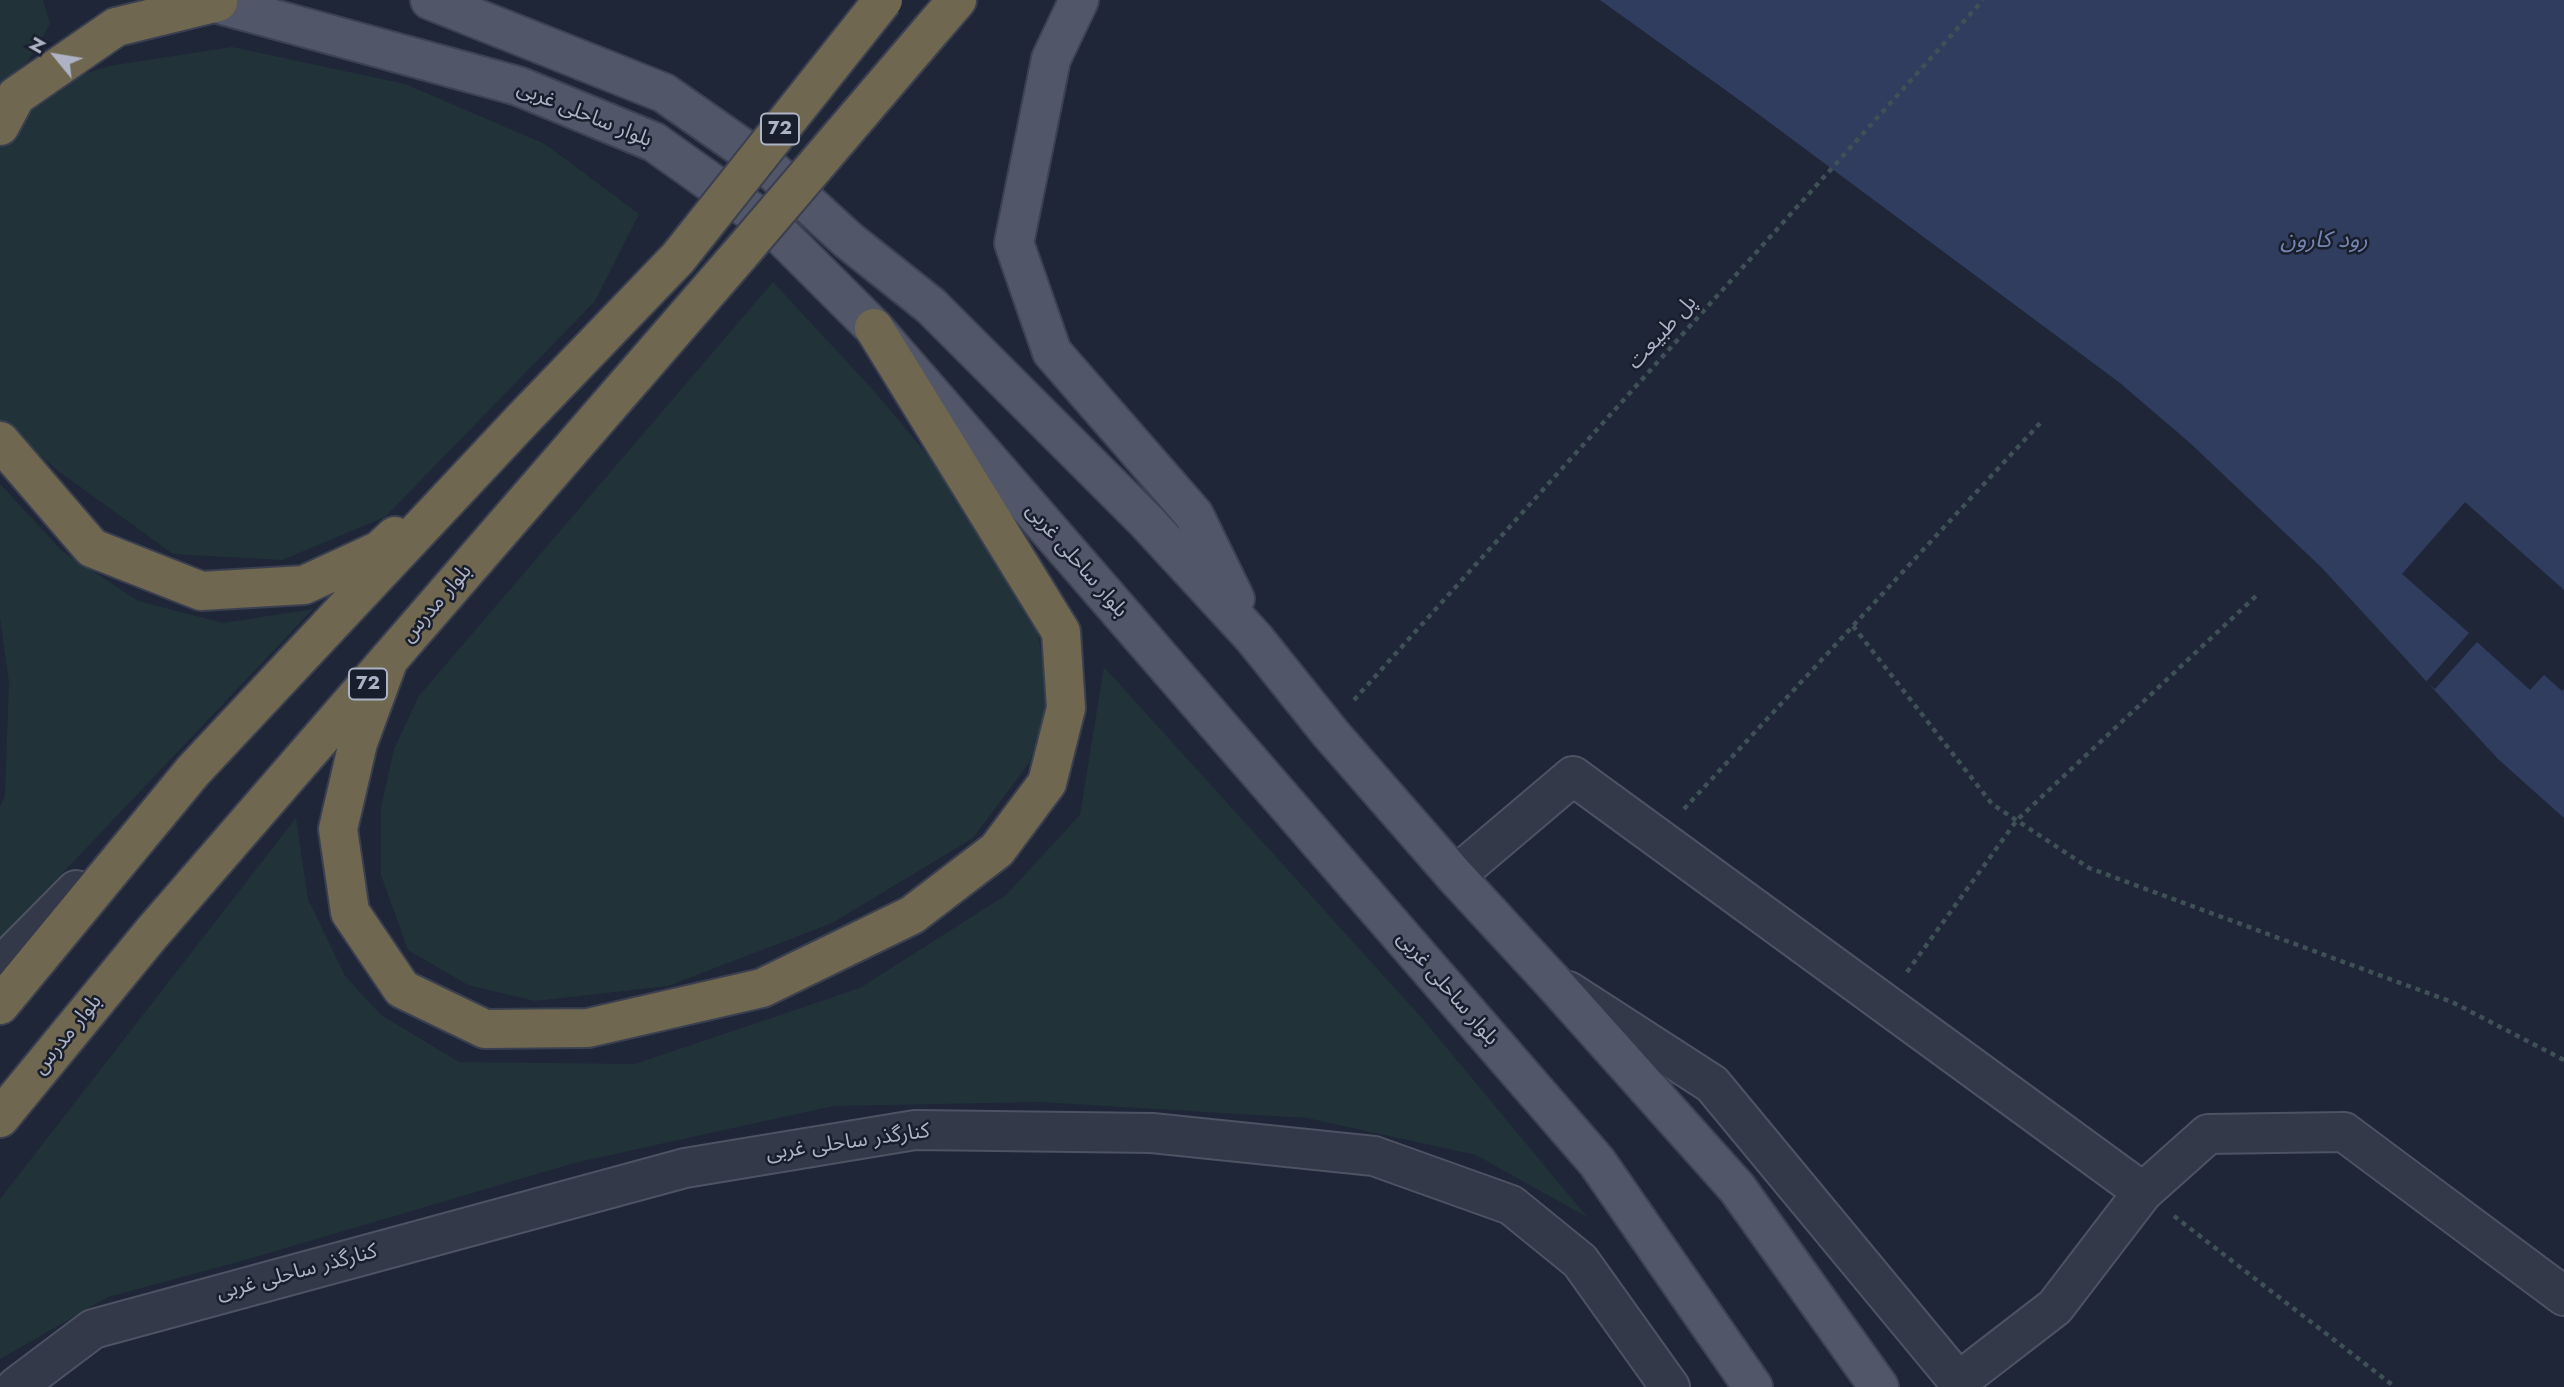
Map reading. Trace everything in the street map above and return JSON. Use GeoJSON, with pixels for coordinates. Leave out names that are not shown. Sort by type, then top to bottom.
{"type":"FeatureCollection","features":[{"type":"Feature","properties":{"kind":"highway","name":"72"},"geometry":{"type":"LineString","coordinates":[[0,1005],[193,771],[678,258],[883,0]]}},
{"type":"Feature","properties":{"kind":"highway","name":"بلوار مدرس"},"geometry":{"type":"LineString","coordinates":[[0,1118],[150,934],[957,0]]}},
{"type":"Feature","properties":{"kind":"highway"},"geometry":{"type":"LineString","coordinates":[[0,126],[16,96],[116,27],[211,1]]}},
{"type":"Feature","properties":{"kind":"highway"},"geometry":{"type":"LineString","coordinates":[[389,659],[358,743],[338,829],[350,912],[402,989],[485,1028],[588,1028],[762,988],[912,915],[997,850],[1047,783],[1066,708],[1062,645],[1061,632],[874,328]]}},
{"type":"Feature","properties":{"kind":"highway"},"geometry":{"type":"LineString","coordinates":[[0,441],[92,548],[201,591],[304,585],[380,550],[523,419]]}},
{"type":"Feature","properties":{"kind":"main road"},"geometry":{"type":"LineString","coordinates":[[430,0],[664,93],[764,163],[848,240],[931,306],[1147,522],[1254,639],[1331,734],[1455,876],[1737,1188],[1879,1387]]}},
{"type":"Feature","properties":{"kind":"main road"},"geometry":{"type":"LineString","coordinates":[[1079,0],[1051,59],[1014,243],[1052,352],[1194,515],[1254,639]]}},
{"type":"Feature","properties":{"kind":"main road","name":"بلوار ساحلی غربی"},"geometry":{"type":"LineString","coordinates":[[211,1],[518,86],[654,142],[772,226],[874,328],[1597,1163],[1753,1387]]}},
{"type":"Feature","properties":{"kind":"street"},"geometry":{"type":"LineString","coordinates":[[0,967],[193,771]]}},
{"type":"Feature","properties":{"kind":"street"},"geometry":{"type":"LineString","coordinates":[[1455,876],[1573,776],[2143,1192]]}},
{"type":"Feature","properties":{"kind":"street"},"geometry":{"type":"LineString","coordinates":[[1552,981],[1712,1084],[1961,1384],[2055,1307],[2143,1192],[2208,1134],[2344,1132],[2564,1296]]}},
{"type":"Feature","properties":{"kind":"street","name":"کنارگذر ساحلی غربی"},"geometry":{"type":"LineString","coordinates":[[16,1387],[93,1329],[685,1168],[915,1130],[1152,1133],[1374,1156],[1511,1205],[1580,1261],[1670,1387]]}},
{"type":"Feature","properties":{"kind":"path","name":"پل طبیعت"},"geometry":{"type":"LineString","coordinates":[[1351,703],[1983,0]]}},
{"type":"Feature","properties":{"kind":"path"},"geometry":{"type":"LineString","coordinates":[[1658,838],[2042,421]]}},
{"type":"Feature","properties":{"kind":"path"},"geometry":{"type":"LineString","coordinates":[[1884,1004],[2018,820],[2257,595]]}},
{"type":"Feature","properties":{"kind":"path"},"geometry":{"type":"LineString","coordinates":[[1853,626],[1992,804],[2089,868],[2452,1002],[2564,1059]]}},
{"type":"Feature","properties":{"kind":"path"},"geometry":{"type":"LineString","coordinates":[[2143,1192],[2395,1387]]}},
{"type":"Feature","properties":{"kind":"shaded area"},"geometry":{"type":"Polygon","coordinates":[[[0,0],[43,0],[50,24],[28,61],[0,85],[0,0]]]}},
{"type":"Feature","properties":{"kind":"shaded area"},"geometry":{"type":"Polygon","coordinates":[[[232,47],[405,84],[545,144],[639,214],[595,301],[385,517],[282,560],[173,554],[57,470],[0,420],[0,126],[16,96],[109,66],[232,47]]]}},
{"type":"Feature","properties":{"kind":"shaded area"},"geometry":{"type":"Polygon","coordinates":[[[773,282],[874,391],[935,464],[1038,631],[1048,708],[1029,763],[973,838],[832,923],[668,986],[535,1001],[468,985],[408,950],[381,875],[381,808],[394,749],[419,696],[773,282]]]}},
{"type":"Feature","properties":{"kind":"shaded area"},"geometry":{"type":"Polygon","coordinates":[[[0,484],[62,551],[138,601],[223,623],[313,609],[0,939],[0,807],[5,796],[9,683],[0,617],[0,484]]]}},
{"type":"Feature","properties":{"kind":"shaded area"},"geometry":{"type":"Polygon","coordinates":[[[1104,667],[1421,1017],[1587,1217],[1476,1155],[1307,1118],[1039,1102],[833,1106],[574,1163],[245,1260],[108,1297],[0,1359],[0,1199],[296,818],[308,899],[345,976],[381,1015],[459,1062],[635,1064],[860,988],[1006,895],[1080,815],[1104,667]]]}},
{"type":"Feature","properties":{"kind":"water","name":"رود کارون"},"geometry":{"type":"Polygon","coordinates":[[[1600,0],[2564,0],[2564,818],[2498,759],[2321,567],[2190,443],[2120,383],[1600,0]]]}},
{"type":"Feature","properties":{"kind":"pier"},"geometry":{"type":"Polygon","coordinates":[[[2465,502],[2564,590],[2562,691],[2544,675],[2530,690],[2477,642],[2435,689],[2426,682],[2469,633],[2402,574],[2465,502]]]}}]}
